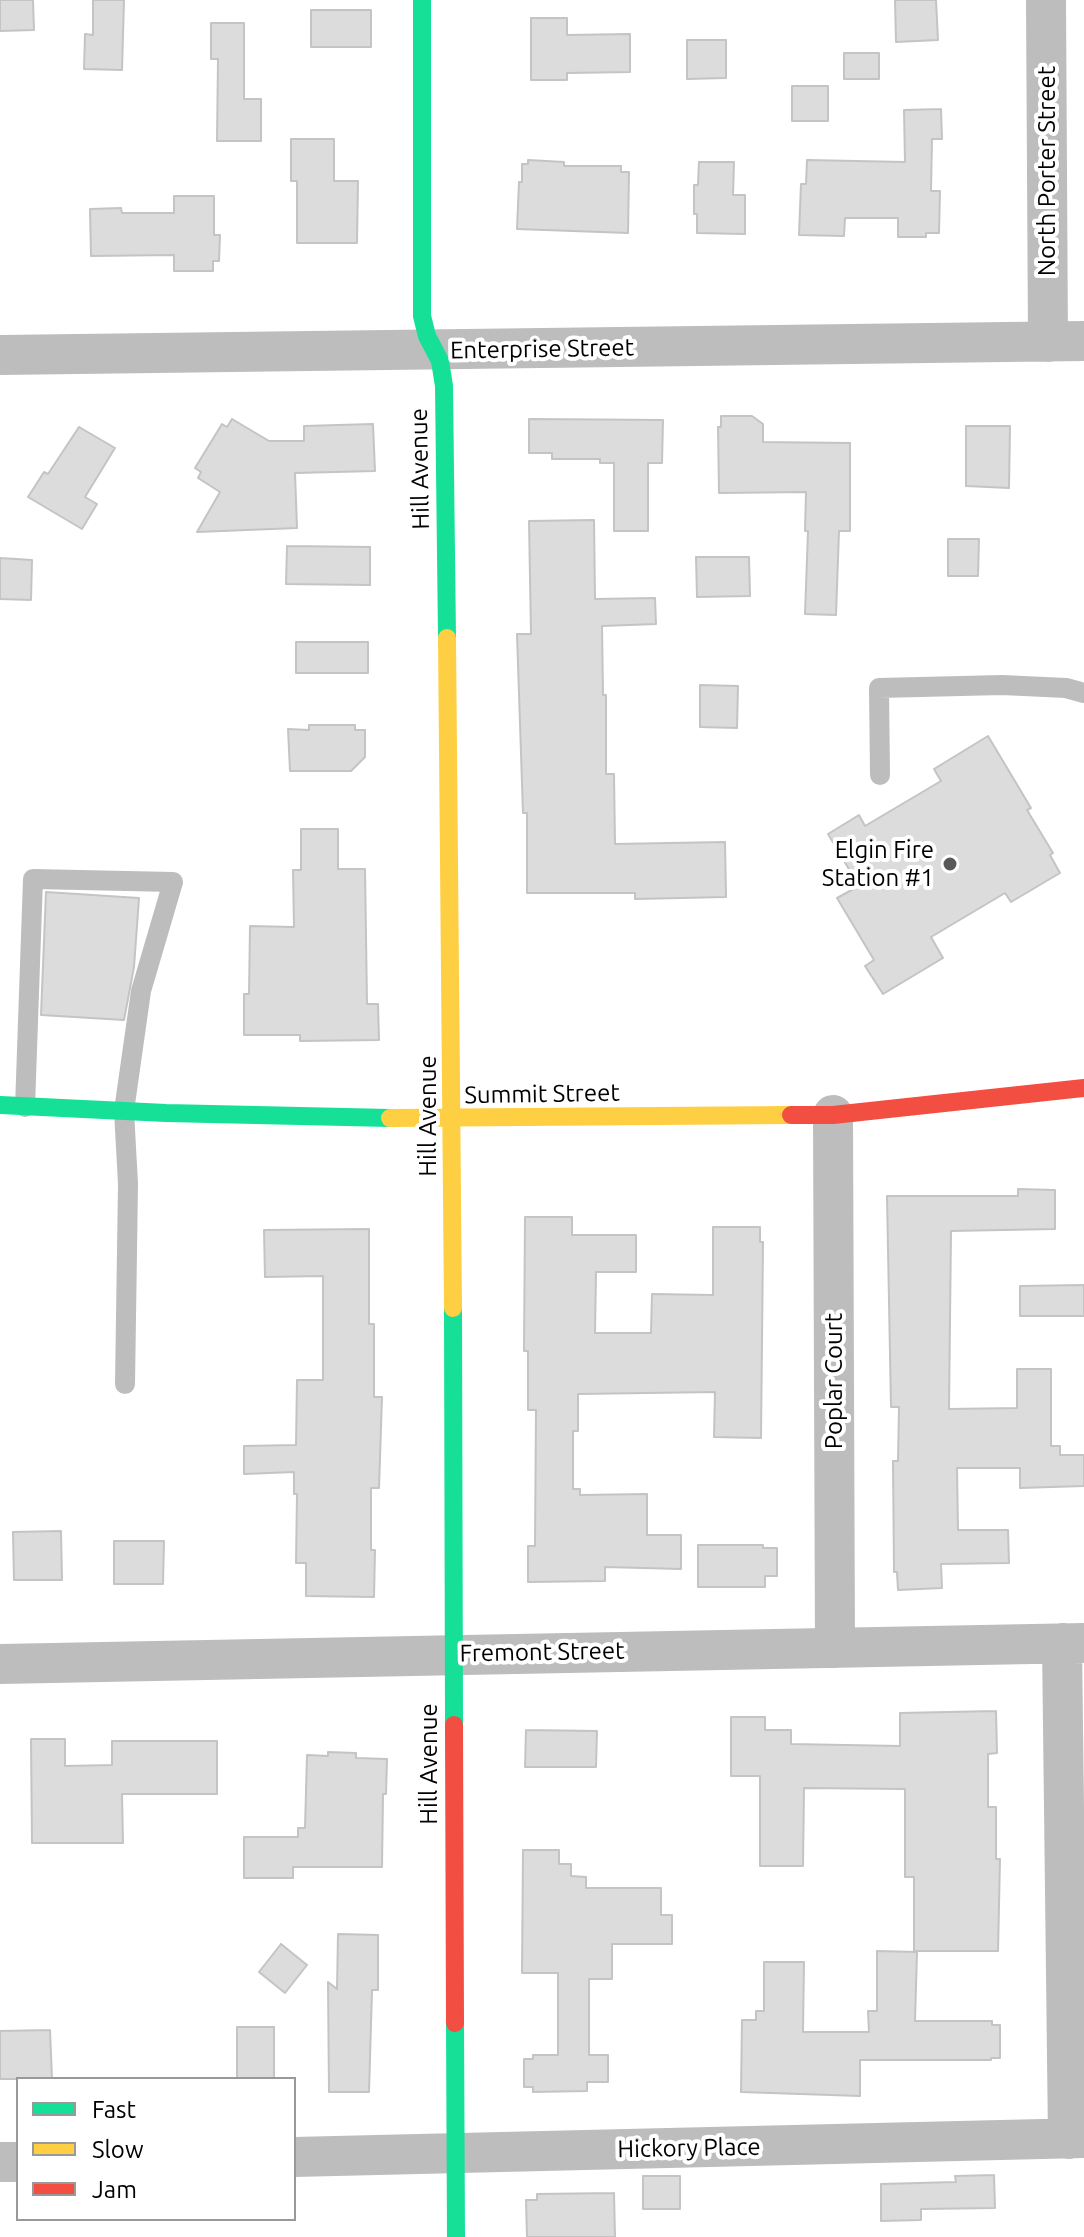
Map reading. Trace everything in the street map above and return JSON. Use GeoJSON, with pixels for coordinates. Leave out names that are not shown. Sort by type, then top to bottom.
{"type":"FeatureCollection","features":[{"type":"Feature","properties":{"kind":"street","name":"Hill Avenue"},"geometry":{"type":"LineString","coordinates":[[422,0],[422,316],[427,336],[442,367],[444,386],[452,1119],[456,2237]]}},
{"type":"Feature","properties":{"kind":"street","name":"North Porter Street"},"geometry":{"type":"LineString","coordinates":[[1046,0],[1066,342]]}},
{"type":"Feature","properties":{"kind":"street","name":"Enterprise Street"},"geometry":{"type":"LineString","coordinates":[[0,355],[1066,342]]}},
{"type":"Feature","properties":{"kind":"street","name":"Summit Street"},"geometry":{"type":"LineString","coordinates":[[0,1105],[452,1119],[833,1115],[1084,1088]]}},
{"type":"Feature","properties":{"kind":"street","name":"Poplar Court"},"geometry":{"type":"LineString","coordinates":[[833,1115],[835,1648]]}},
{"type":"Feature","properties":{"kind":"street","name":"Fremont Street"},"geometry":{"type":"LineString","coordinates":[[0,1664],[1073,1643]]}},
{"type":"Feature","properties":{"kind":"street"},"geometry":{"type":"LineString","coordinates":[[1073,1643],[1076,2139]]}},
{"type":"Feature","properties":{"kind":"street","name":"Hickory Place"},"geometry":{"type":"LineString","coordinates":[[296,2157],[1076,2139]]}},
{"type":"Feature","properties":{"kind":"lane"},"geometry":{"type":"LineString","coordinates":[[880,775],[879,688],[1002,685],[1066,688],[1084,693]]}},
{"type":"Feature","properties":{"kind":"lane"},"geometry":{"type":"LineString","coordinates":[[25,1107],[33,879],[173,882],[141,991],[124,1111],[128,1184],[125,1384]]}},
{"type":"Feature","properties":{"kind":"building"},"geometry":{"type":"Polygon","coordinates":[[[0,0],[33,0],[34,30],[0,31],[0,0]]]}},
{"type":"Feature","properties":{"kind":"building"},"geometry":{"type":"Polygon","coordinates":[[[93,0],[124,0],[122,70],[84,69],[85,34],[93,35],[93,0]]]}},
{"type":"Feature","properties":{"kind":"building"},"geometry":{"type":"Polygon","coordinates":[[[895,0],[936,0],[938,40],[896,42],[895,0]]]}},
{"type":"Feature","properties":{"kind":"building"},"geometry":{"type":"Polygon","coordinates":[[[311,10],[371,10],[371,47],[311,47],[311,10]]]}},
{"type":"Feature","properties":{"kind":"building"},"geometry":{"type":"Polygon","coordinates":[[[531,18],[567,18],[567,35],[630,34],[630,72],[567,73],[567,80],[531,80],[531,18]]]}},
{"type":"Feature","properties":{"kind":"building"},"geometry":{"type":"Polygon","coordinates":[[[211,23],[244,23],[244,99],[261,99],[261,141],[217,141],[218,59],[211,59],[211,23]]]}},
{"type":"Feature","properties":{"kind":"building"},"geometry":{"type":"Polygon","coordinates":[[[687,40],[726,40],[726,78],[687,79],[687,40]]]}},
{"type":"Feature","properties":{"kind":"building"},"geometry":{"type":"Polygon","coordinates":[[[844,53],[879,53],[879,79],[844,79],[844,53]]]}},
{"type":"Feature","properties":{"kind":"building"},"geometry":{"type":"Polygon","coordinates":[[[792,86],[828,86],[828,121],[792,121],[792,86]]]}},
{"type":"Feature","properties":{"kind":"building"},"geometry":{"type":"Polygon","coordinates":[[[941,109],[942,139],[932,139],[931,191],[940,191],[939,233],[926,233],[926,237],[898,237],[898,218],[845,218],[844,236],[799,235],[801,184],[806,184],[807,160],[905,162],[904,110],[941,109]]]}},
{"type":"Feature","properties":{"kind":"building"},"geometry":{"type":"Polygon","coordinates":[[[291,139],[334,139],[334,181],[358,181],[357,243],[297,243],[297,181],[291,181],[291,139]]]}},
{"type":"Feature","properties":{"kind":"building"},"geometry":{"type":"Polygon","coordinates":[[[528,160],[564,162],[564,166],[621,166],[621,172],[629,172],[628,233],[517,229],[519,182],[522,182],[522,164],[528,164],[528,160]]]}},
{"type":"Feature","properties":{"kind":"building"},"geometry":{"type":"Polygon","coordinates":[[[699,162],[734,162],[733,195],[745,195],[745,234],[697,233],[694,185],[698,185],[699,162]]]}},
{"type":"Feature","properties":{"kind":"building"},"geometry":{"type":"Polygon","coordinates":[[[174,196],[214,196],[214,235],[220,235],[219,261],[213,261],[213,271],[174,271],[174,255],[91,256],[90,209],[121,208],[122,213],[174,213],[174,196]]]}},
{"type":"Feature","properties":{"kind":"building"},"geometry":{"type":"Polygon","coordinates":[[[721,416],[752,416],[763,424],[763,442],[850,443],[850,531],[839,531],[836,615],[805,614],[806,492],[719,493],[718,427],[721,427],[721,416]]]}},
{"type":"Feature","properties":{"kind":"building"},"geometry":{"type":"Polygon","coordinates":[[[232,419],[269,441],[304,441],[304,426],[373,424],[375,471],[295,473],[297,528],[197,532],[220,492],[198,478],[201,472],[195,468],[222,424],[227,427],[232,419]]]}},
{"type":"Feature","properties":{"kind":"building"},"geometry":{"type":"Polygon","coordinates":[[[529,419],[663,420],[662,463],[648,463],[648,531],[614,531],[614,463],[600,463],[600,459],[552,459],[552,453],[529,453],[529,419]]]}},
{"type":"Feature","properties":{"kind":"building"},"geometry":{"type":"Polygon","coordinates":[[[966,426],[1010,426],[1009,488],[966,486],[966,426]]]}},
{"type":"Feature","properties":{"kind":"building"},"geometry":{"type":"Polygon","coordinates":[[[79,427],[115,448],[85,497],[97,504],[82,529],[28,497],[44,472],[48,474],[79,427]]]}},
{"type":"Feature","properties":{"kind":"building"},"geometry":{"type":"Polygon","coordinates":[[[594,520],[595,599],[655,598],[656,624],[602,626],[606,774],[614,774],[615,844],[725,842],[726,897],[635,899],[635,893],[527,893],[527,813],[523,813],[517,634],[531,634],[529,521],[594,520]]]}},
{"type":"Feature","properties":{"kind":"building"},"geometry":{"type":"Polygon","coordinates":[[[948,539],[979,539],[978,576],[948,576],[948,539]]]}},
{"type":"Feature","properties":{"kind":"building"},"geometry":{"type":"Polygon","coordinates":[[[287,546],[370,547],[370,585],[286,584],[287,546]]]}},
{"type":"Feature","properties":{"kind":"building"},"geometry":{"type":"Polygon","coordinates":[[[696,557],[749,557],[750,596],[697,597],[696,557]]]}},
{"type":"Feature","properties":{"kind":"building"},"geometry":{"type":"Polygon","coordinates":[[[0,558],[32,560],[31,600],[0,599],[0,558]]]}},
{"type":"Feature","properties":{"kind":"building"},"geometry":{"type":"Polygon","coordinates":[[[296,642],[368,642],[368,673],[296,673],[296,642]]]}},
{"type":"Feature","properties":{"kind":"building"},"geometry":{"type":"Polygon","coordinates":[[[700,685],[738,686],[737,728],[700,727],[700,685]]]}},
{"type":"Feature","properties":{"kind":"building"},"geometry":{"type":"Polygon","coordinates":[[[309,725],[355,725],[355,730],[365,730],[365,757],[351,771],[290,771],[288,729],[309,730],[309,725]]]}},
{"type":"Feature","properties":{"kind":"building","name":"Elgin Fire Station #1"},"geometry":{"type":"Polygon","coordinates":[[[988,736],[1031,808],[1027,810],[1053,853],[1050,855],[1060,873],[1011,902],[1005,893],[931,937],[943,958],[883,994],[865,966],[874,960],[837,898],[859,886],[828,834],[859,815],[865,826],[941,781],[934,769],[988,736]]]}},
{"type":"Feature","properties":{"kind":"building"},"geometry":{"type":"Polygon","coordinates":[[[301,829],[338,829],[338,869],[365,869],[367,1004],[378,1004],[379,1040],[300,1041],[300,1035],[244,1035],[244,994],[249,994],[250,926],[294,927],[293,870],[301,870],[301,829]]]}},
{"type":"Feature","properties":{"kind":"building"},"geometry":{"type":"Polygon","coordinates":[[[46,892],[139,898],[134,967],[124,1020],[41,1015],[46,892]]]}},
{"type":"Feature","properties":{"kind":"building"},"geometry":{"type":"Polygon","coordinates":[[[1018,1189],[1055,1190],[1055,1229],[951,1231],[949,1409],[1017,1408],[1017,1369],[1051,1369],[1051,1446],[1060,1446],[1060,1455],[1084,1455],[1084,1486],[1020,1488],[1020,1468],[957,1468],[958,1530],[1008,1530],[1009,1563],[941,1564],[942,1588],[898,1590],[897,1572],[894,1572],[893,1461],[898,1461],[899,1407],[891,1407],[887,1196],[1018,1196],[1018,1189]]]}},
{"type":"Feature","properties":{"kind":"building"},"geometry":{"type":"Polygon","coordinates":[[[525,1217],[572,1217],[572,1235],[636,1235],[636,1272],[596,1272],[595,1333],[651,1333],[652,1294],[713,1295],[713,1227],[760,1227],[760,1242],[763,1242],[761,1438],[714,1437],[715,1392],[578,1394],[578,1431],[573,1431],[573,1489],[580,1489],[580,1495],[647,1494],[647,1535],[681,1535],[681,1569],[605,1567],[605,1581],[528,1582],[528,1546],[535,1546],[536,1410],[528,1410],[528,1351],[524,1351],[525,1217]]]}},
{"type":"Feature","properties":{"kind":"building"},"geometry":{"type":"Polygon","coordinates":[[[369,1229],[369,1324],[374,1324],[374,1397],[382,1397],[379,1488],[371,1488],[374,1597],[306,1596],[306,1563],[296,1563],[297,1494],[294,1494],[294,1472],[244,1474],[244,1446],[296,1445],[297,1380],[323,1380],[323,1276],[265,1277],[264,1230],[369,1229]]]}},
{"type":"Feature","properties":{"kind":"building"},"geometry":{"type":"Polygon","coordinates":[[[1084,1285],[1084,1316],[1020,1316],[1020,1286],[1084,1285]]]}},
{"type":"Feature","properties":{"kind":"building"},"geometry":{"type":"Polygon","coordinates":[[[61,1531],[62,1580],[14,1580],[13,1532],[61,1531]]]}},
{"type":"Feature","properties":{"kind":"building"},"geometry":{"type":"Polygon","coordinates":[[[114,1541],[164,1541],[163,1584],[114,1584],[114,1541]]]}},
{"type":"Feature","properties":{"kind":"building"},"geometry":{"type":"Polygon","coordinates":[[[698,1545],[763,1545],[763,1548],[777,1548],[777,1576],[765,1576],[765,1587],[698,1587],[698,1545]]]}},
{"type":"Feature","properties":{"kind":"building"},"geometry":{"type":"Polygon","coordinates":[[[996,1711],[997,1753],[988,1754],[988,1807],[996,1807],[996,1859],[1000,1859],[998,1951],[914,1951],[914,1877],[905,1877],[905,1789],[804,1788],[803,1866],[760,1866],[760,1776],[731,1776],[731,1717],[765,1717],[765,1730],[791,1730],[791,1744],[900,1746],[900,1713],[996,1711]]]}},
{"type":"Feature","properties":{"kind":"building"},"geometry":{"type":"Polygon","coordinates":[[[526,1730],[597,1731],[596,1767],[525,1767],[526,1730]]]}},
{"type":"Feature","properties":{"kind":"building"},"geometry":{"type":"Polygon","coordinates":[[[31,1739],[65,1739],[65,1766],[112,1765],[112,1741],[217,1741],[217,1794],[122,1794],[123,1843],[32,1843],[31,1739]]]}},
{"type":"Feature","properties":{"kind":"building"},"geometry":{"type":"Polygon","coordinates":[[[328,1752],[356,1753],[356,1758],[387,1759],[382,1867],[293,1867],[293,1878],[244,1878],[244,1837],[298,1837],[298,1828],[305,1828],[307,1755],[328,1756],[328,1752]]]}},
{"type":"Feature","properties":{"kind":"building"},"geometry":{"type":"Polygon","coordinates":[[[523,1850],[559,1850],[559,1864],[571,1864],[571,1876],[586,1877],[586,1888],[661,1888],[661,1915],[672,1915],[672,1944],[612,1944],[612,1979],[589,1979],[589,2055],[608,2055],[608,2082],[587,2082],[587,2091],[533,2092],[533,2087],[524,2087],[524,2059],[533,2059],[533,2055],[558,2055],[558,1973],[522,1973],[523,1850]]]}},
{"type":"Feature","properties":{"kind":"building"},"geometry":{"type":"Polygon","coordinates":[[[338,1934],[378,1935],[378,1990],[372,1990],[369,2092],[329,2092],[328,1982],[337,1989],[338,1934]]]}},
{"type":"Feature","properties":{"kind":"building"},"geometry":{"type":"Polygon","coordinates":[[[281,1944],[307,1965],[285,1993],[259,1972],[281,1944]]]}},
{"type":"Feature","properties":{"kind":"building"},"geometry":{"type":"Polygon","coordinates":[[[877,1951],[917,1952],[915,2021],[992,2021],[992,2025],[1000,2025],[1000,2058],[860,2060],[860,2096],[741,2092],[742,2020],[756,2020],[756,2011],[764,2011],[764,1962],[804,1962],[803,2032],[869,2032],[868,2011],[877,2011],[877,1951]]]}},
{"type":"Feature","properties":{"kind":"building"},"geometry":{"type":"Polygon","coordinates":[[[237,2027],[274,2027],[274,2077],[237,2077],[237,2027]]]}},
{"type":"Feature","properties":{"kind":"building"},"geometry":{"type":"Polygon","coordinates":[[[50,2030],[52,2077],[0,2079],[0,2031],[50,2030]]]}},
{"type":"Feature","properties":{"kind":"building"},"geometry":{"type":"Polygon","coordinates":[[[994,2175],[995,2208],[921,2209],[921,2220],[881,2221],[881,2184],[956,2182],[955,2176],[994,2175]]]}},
{"type":"Feature","properties":{"kind":"building"},"geometry":{"type":"Polygon","coordinates":[[[643,2176],[680,2176],[680,2209],[643,2209],[643,2176]]]}},
{"type":"Feature","properties":{"kind":"building"},"geometry":{"type":"Polygon","coordinates":[[[614,2193],[615,2237],[527,2237],[526,2200],[537,2200],[537,2194],[614,2193]]]}},
{"type":"Feature","properties":{"kind":"traffic: fast"},"geometry":{"type":"LineString","coordinates":[[422,0],[422,316],[427,336],[440,361],[444,386],[447,638]]}},
{"type":"Feature","properties":{"kind":"traffic: fast"},"geometry":{"type":"LineString","coordinates":[[0,1105],[166,1113],[390,1118]]}},
{"type":"Feature","properties":{"kind":"traffic: fast"},"geometry":{"type":"LineString","coordinates":[[453,1308],[454,1725]]}},
{"type":"Feature","properties":{"kind":"traffic: fast"},"geometry":{"type":"LineString","coordinates":[[455,2023],[456,2237]]}},
{"type":"Feature","properties":{"kind":"traffic: slow"},"geometry":{"type":"LineString","coordinates":[[447,638],[453,1308]]}},
{"type":"Feature","properties":{"kind":"traffic: slow"},"geometry":{"type":"LineString","coordinates":[[390,1118],[791,1115]]}},
{"type":"Feature","properties":{"kind":"traffic: jam"},"geometry":{"type":"LineString","coordinates":[[791,1115],[833,1115],[1084,1088]]}},
{"type":"Feature","properties":{"kind":"traffic: jam"},"geometry":{"type":"LineString","coordinates":[[454,1725],[455,2023]]}},
{"type":"Feature","properties":{"kind":"place","name":"Elgin Fire Station #1"},"geometry":{"type":"Point","coordinates":[950,864]}}]}
